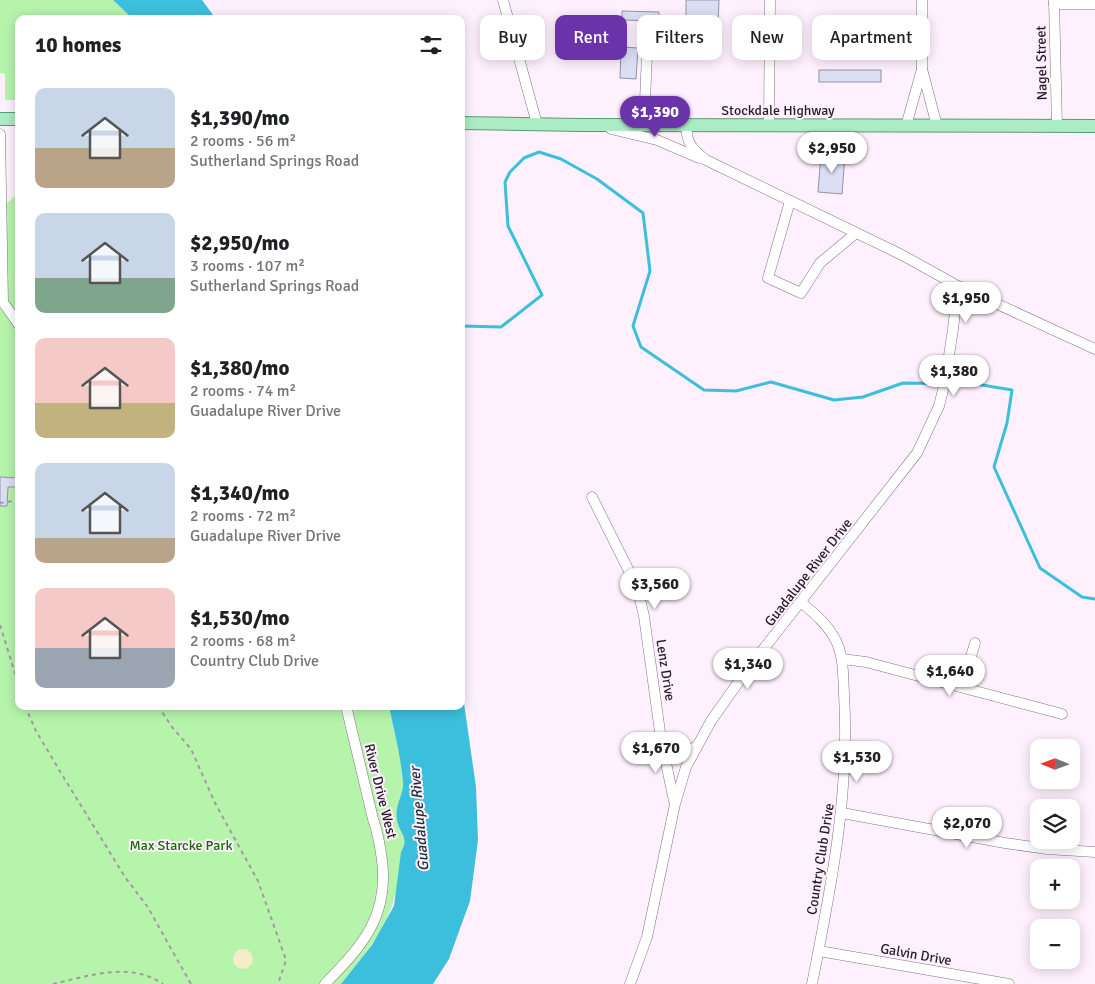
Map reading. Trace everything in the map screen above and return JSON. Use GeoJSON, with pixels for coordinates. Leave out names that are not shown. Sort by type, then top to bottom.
{"type":"FeatureCollection","features":[{"type":"Feature","properties":{"kind":"main road"},"geometry":{"type":"LineString","coordinates":[[0,119],[15,119]]}},
{"type":"Feature","properties":{"kind":"main road","name":"Stockdale Highway"},"geometry":{"type":"LineString","coordinates":[[465,123],[1095,126]]}},
{"type":"Feature","properties":{"kind":"street"},"geometry":{"type":"LineString","coordinates":[[504,0],[537,124]]}},
{"type":"Feature","properties":{"kind":"street"},"geometry":{"type":"LineString","coordinates":[[770,0],[770,125]]}},
{"type":"Feature","properties":{"kind":"street"},"geometry":{"type":"LineString","coordinates":[[922,0],[922,68],[936,126]]}},
{"type":"Feature","properties":{"kind":"street"},"geometry":{"type":"LineString","coordinates":[[1054,2],[1095,4]]}},
{"type":"Feature","properties":{"kind":"street","name":"Nagel Street"},"geometry":{"type":"LineString","coordinates":[[1054,2],[1057,126]]}},
{"type":"Feature","properties":{"kind":"street"},"geometry":{"type":"LineString","coordinates":[[644,125],[647,60]]}},
{"type":"Feature","properties":{"kind":"street"},"geometry":{"type":"LineString","coordinates":[[906,126],[922,68]]}},
{"type":"Feature","properties":{"kind":"street"},"geometry":{"type":"LineString","coordinates":[[580,125],[644,136],[706,160],[902,255],[958,286],[1095,349]]}},
{"type":"Feature","properties":{"kind":"street"},"geometry":{"type":"LineString","coordinates":[[687,125],[686,132],[689,144],[706,160]]}},
{"type":"Feature","properties":{"kind":"street"},"geometry":{"type":"LineString","coordinates":[[0,134],[3,302],[15,319]]}},
{"type":"Feature","properties":{"kind":"street"},"geometry":{"type":"LineString","coordinates":[[790,201],[768,278],[801,292],[820,263],[856,233]]}},
{"type":"Feature","properties":{"kind":"street","name":"Guadalupe River Drive"},"geometry":{"type":"LineString","coordinates":[[630,984],[646,936],[675,804],[686,767],[711,721],[747,670],[802,603],[918,453],[938,406],[949,358],[958,286]]}},
{"type":"Feature","properties":{"kind":"street","name":"Lenz Drive"},"geometry":{"type":"LineString","coordinates":[[592,497],[637,587],[644,616],[662,739],[675,804]]}},
{"type":"Feature","properties":{"kind":"street","name":"Country Club Drive"},"geometry":{"type":"LineString","coordinates":[[802,603],[826,624],[836,640],[842,659],[846,733],[842,813],[812,984]]}},
{"type":"Feature","properties":{"kind":"street"},"geometry":{"type":"LineString","coordinates":[[962,687],[975,643]]}},
{"type":"Feature","properties":{"kind":"street"},"geometry":{"type":"LineString","coordinates":[[842,659],[866,662],[1062,714]]}},
{"type":"Feature","properties":{"kind":"street","name":"River Drive West"},"geometry":{"type":"LineString","coordinates":[[325,984],[347,961],[371,929],[384,892],[379,835],[373,819],[347,710]]}},
{"type":"Feature","properties":{"kind":"street"},"geometry":{"type":"LineString","coordinates":[[662,739],[668,748],[676,753],[686,753],[696,746]]}},
{"type":"Feature","properties":{"kind":"street"},"geometry":{"type":"LineString","coordinates":[[842,813],[1046,850],[1095,852]]}},
{"type":"Feature","properties":{"kind":"street","name":"Galvin Drive"},"geometry":{"type":"LineString","coordinates":[[819,951],[1009,984]]}},
{"type":"Feature","properties":{"kind":"path"},"geometry":{"type":"LineString","coordinates":[[0,503],[15,501]]}},
{"type":"Feature","properties":{"kind":"path"},"geometry":{"type":"LineString","coordinates":[[0,625],[15,673]]}},
{"type":"Feature","properties":{"kind":"path"},"geometry":{"type":"LineString","coordinates":[[27,710],[36,731],[64,778],[125,877],[147,906],[191,984]]}},
{"type":"Feature","properties":{"kind":"path"},"geometry":{"type":"LineString","coordinates":[[161,710],[191,749],[215,803],[258,881],[286,960],[278,984]]}},
{"type":"Feature","properties":{"kind":"path"},"geometry":{"type":"LineString","coordinates":[[54,984],[100,973],[120,972],[140,973],[151,976],[163,984]]}},
{"type":"Feature","properties":{"kind":"green space"},"geometry":{"type":"Polygon","coordinates":[[[0,0],[113,0],[129,15],[15,15],[15,100],[5,100],[5,74],[0,73],[0,0]]]}},
{"type":"Feature","properties":{"kind":"green space","name":"Max Starcke Park"},"geometry":{"type":"Polygon","coordinates":[[[15,196],[15,710],[390,710],[403,783],[396,815],[404,843],[401,852],[396,893],[391,909],[376,938],[341,984],[0,984],[0,206],[2,208],[15,196]]]}},
{"type":"Feature","properties":{"kind":"sand"},"geometry":{"type":"Polygon","coordinates":[[[239,949],[247,949],[253,955],[253,963],[247,969],[239,969],[233,963],[233,955],[239,949]]]}},
{"type":"Feature","properties":{"kind":"water"},"geometry":{"type":"Polygon","coordinates":[[[113,0],[202,0],[213,15],[129,15],[113,0]]]}},
{"type":"Feature","properties":{"kind":"water","name":"Guadalupe River"},"geometry":{"type":"Polygon","coordinates":[[[390,710],[465,710],[476,787],[478,840],[470,901],[449,959],[433,984],[341,984],[372,945],[394,906],[401,852],[404,843],[396,815],[403,783],[390,710]]]}},
{"type":"Feature","properties":{"kind":"building"},"geometry":{"type":"Polygon","coordinates":[[[686,0],[719,0],[718,15],[686,15],[686,0]]]}},
{"type":"Feature","properties":{"kind":"building"},"geometry":{"type":"Polygon","coordinates":[[[622,11],[659,12],[659,15],[637,15],[637,20],[627,20],[627,15],[622,15],[622,11]]]}},
{"type":"Feature","properties":{"kind":"building"},"geometry":{"type":"Polygon","coordinates":[[[627,47],[637,48],[636,79],[620,78],[621,60],[627,60],[627,47]]]}},
{"type":"Feature","properties":{"kind":"building"},"geometry":{"type":"Polygon","coordinates":[[[819,70],[881,70],[881,82],[819,82],[819,70]]]}},
{"type":"Feature","properties":{"kind":"building"},"geometry":{"type":"Polygon","coordinates":[[[821,154],[845,156],[842,194],[818,192],[821,154]]]}},
{"type":"Feature","properties":{"kind":"building"},"geometry":{"type":"Polygon","coordinates":[[[0,477],[15,478],[15,487],[8,487],[7,506],[0,506],[0,477]]]}},
{"type":"Feature","properties":{"kind":"waterway"},"geometry":{"type":"LineString","coordinates":[[465,326],[501,327],[542,295],[508,226],[505,182],[510,172],[524,158],[539,152],[561,159],[597,179],[643,213],[650,271],[633,326],[641,347],[704,390],[736,391],[771,382],[834,400],[863,397],[903,383],[976,384],[1012,390],[1007,423],[994,467],[1040,568],[1082,597],[1095,599]]}}]}
